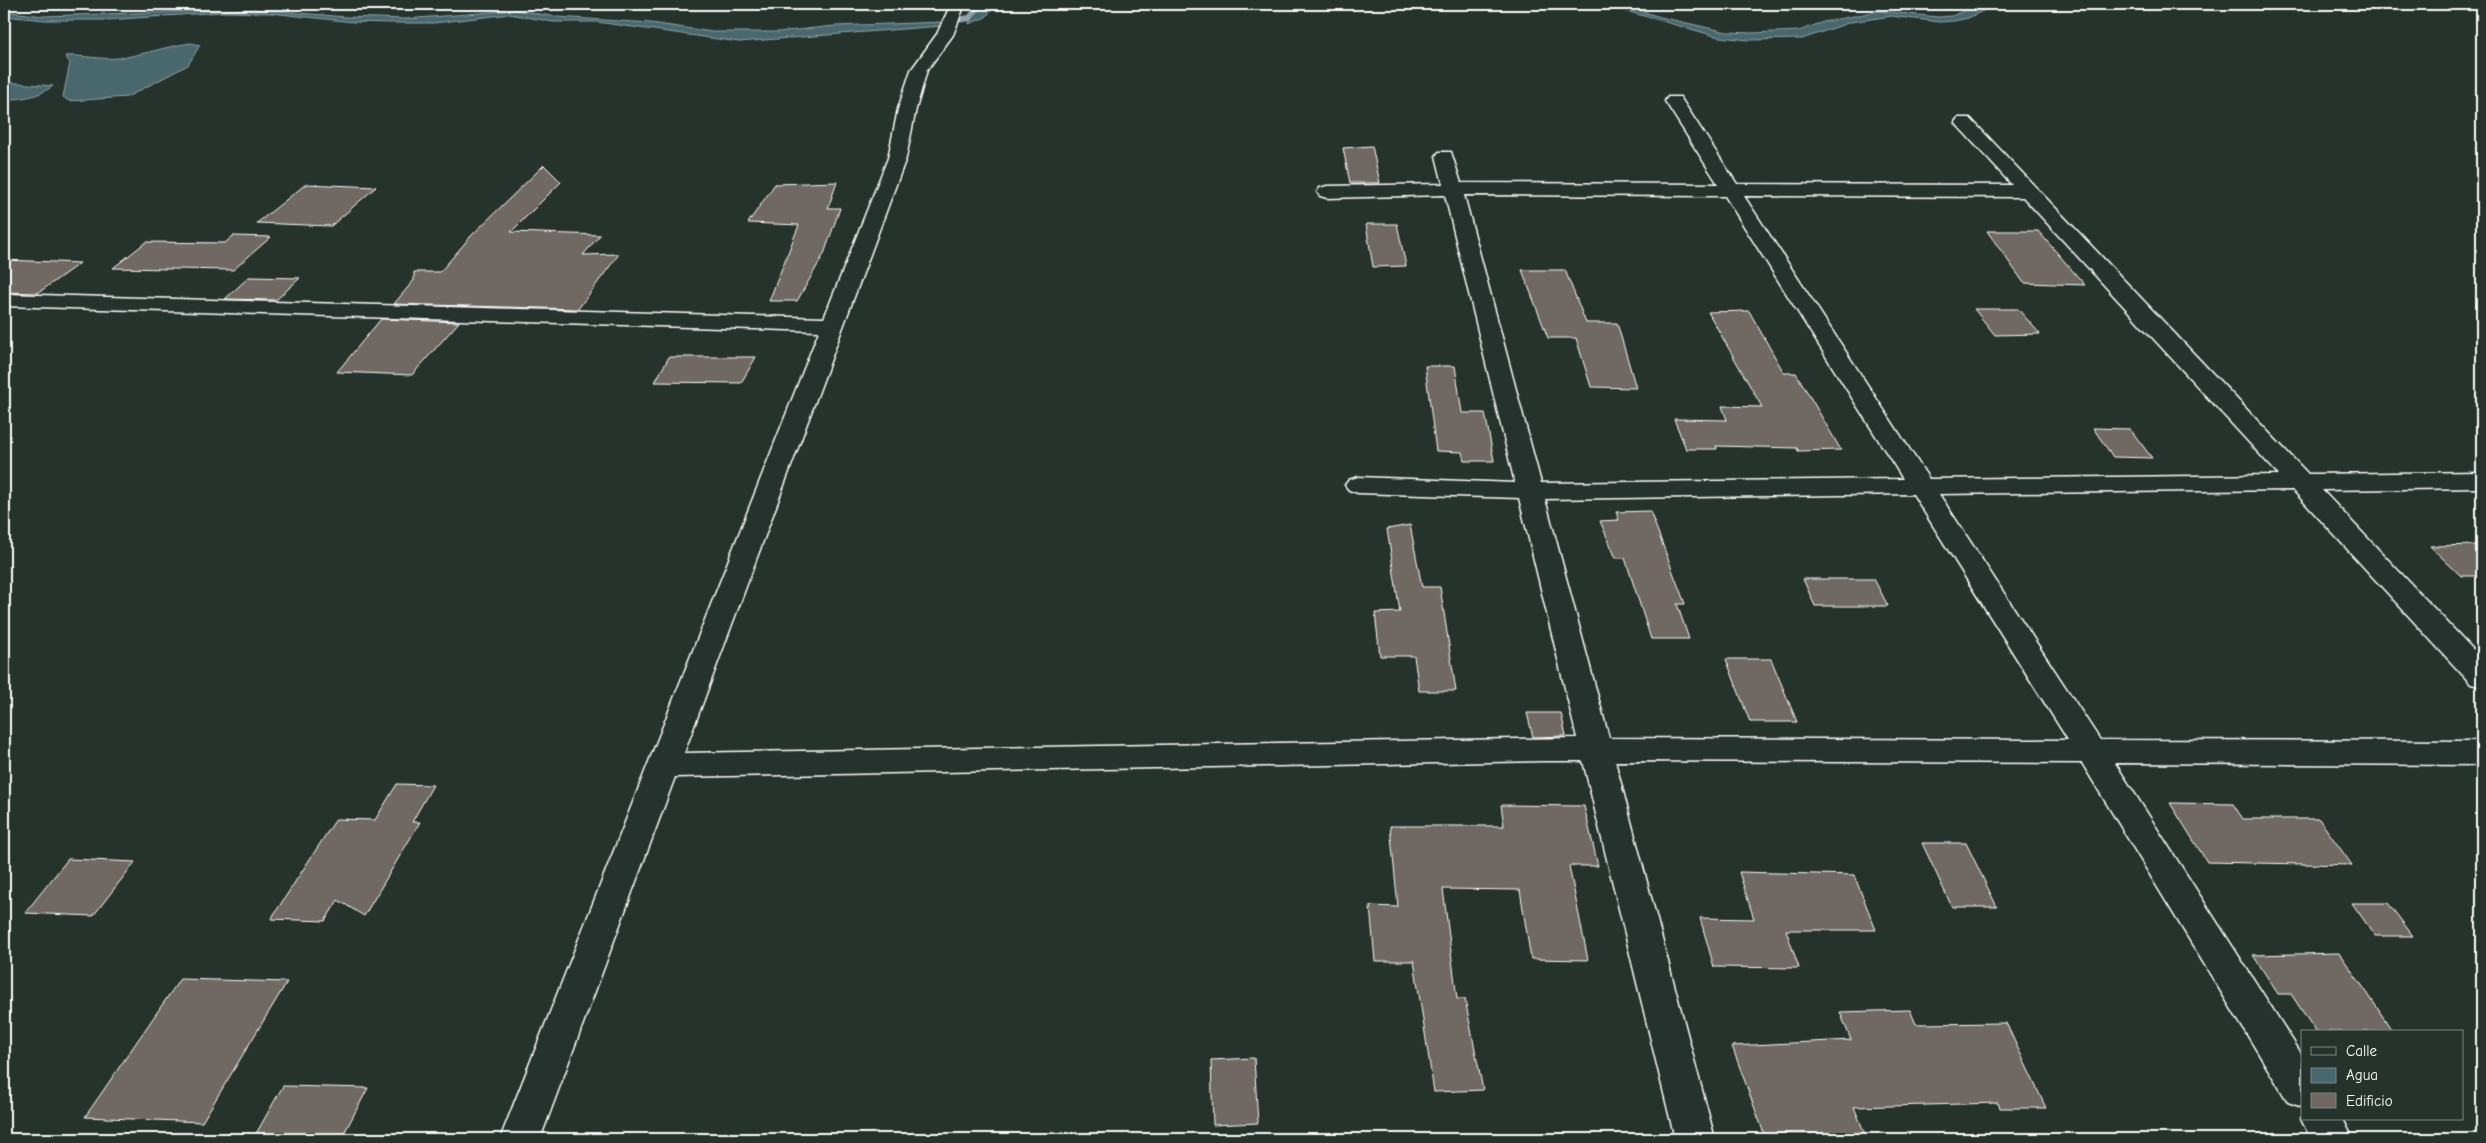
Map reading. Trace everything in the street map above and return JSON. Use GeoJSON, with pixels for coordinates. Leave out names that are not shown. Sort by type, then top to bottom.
{"type":"FeatureCollection","features":[{"type":"Feature","properties":{"kind":"street"},"geometry":{"type":"LineString","coordinates":[[520,1139],[662,765],[897,158],[919,70],[953,17]]}},
{"type":"Feature","properties":{"kind":"street"},"geometry":{"type":"LineString","coordinates":[[1674,101],[2091,751],[2301,1088]]}},
{"type":"Feature","properties":{"kind":"street"},"geometry":{"type":"LineString","coordinates":[[1964,122],[2482,677]]}},
{"type":"Feature","properties":{"kind":"street"},"geometry":{"type":"LineString","coordinates":[[1445,156],[1695,1139]]}},
{"type":"Feature","properties":{"kind":"street"},"geometry":{"type":"LineString","coordinates":[[1327,192],[1453,188],[2028,191]]}},
{"type":"Feature","properties":{"kind":"street"},"geometry":{"type":"LineString","coordinates":[[4,300],[831,326]]}},
{"type":"Feature","properties":{"kind":"street"},"geometry":{"type":"LineString","coordinates":[[1358,485],[1530,490],[2482,480]]}},
{"type":"Feature","properties":{"kind":"street"},"geometry":{"type":"LineString","coordinates":[[662,765],[1596,750],[2482,753]]}},
{"type":"Feature","properties":{"kind":"street"},"geometry":{"type":"LineString","coordinates":[[2322,1120],[2333,1139]]}},
{"type":"Feature","properties":{"kind":"water"},"geometry":{"type":"Polygon","coordinates":[[[974,4],[996,4],[986,17],[969,24],[974,4]]]}},
{"type":"Feature","properties":{"kind":"water"},"geometry":{"type":"Polygon","coordinates":[[[1601,4],[1619,4],[1660,17],[1727,32],[1752,33],[1799,31],[1823,22],[1879,11],[1938,17],[1952,16],[1979,4],[1997,4],[1968,18],[1954,21],[1940,22],[1891,16],[1851,22],[1802,39],[1750,40],[1719,37],[1601,4]]]}},
{"type":"Feature","properties":{"kind":"water"},"geometry":{"type":"Polygon","coordinates":[[[254,9],[345,17],[406,19],[516,10],[557,17],[651,23],[712,32],[778,32],[835,26],[943,22],[941,26],[739,42],[597,22],[553,22],[510,14],[434,23],[353,22],[271,13],[223,12],[106,20],[45,20],[4,16],[4,11],[43,16],[254,9]]]}},
{"type":"Feature","properties":{"kind":"water"},"geometry":{"type":"Polygon","coordinates":[[[191,43],[200,45],[188,65],[127,97],[69,101],[63,97],[70,63],[65,56],[119,58],[191,43]]]}},
{"type":"Feature","properties":{"kind":"water"},"geometry":{"type":"Polygon","coordinates":[[[4,82],[53,86],[30,97],[4,99],[4,82]]]}},
{"type":"Feature","properties":{"kind":"building"},"geometry":{"type":"Polygon","coordinates":[[[1372,146],[1380,183],[1350,183],[1343,148],[1372,146]]]}},
{"type":"Feature","properties":{"kind":"building"},"geometry":{"type":"Polygon","coordinates":[[[544,165],[561,182],[511,232],[600,235],[583,255],[619,254],[578,309],[394,304],[414,280],[414,272],[440,272],[471,236],[544,165]]]}},
{"type":"Feature","properties":{"kind":"building"},"geometry":{"type":"Polygon","coordinates":[[[837,182],[828,208],[840,208],[824,254],[797,301],[769,301],[799,225],[748,223],[775,184],[837,182]]]}},
{"type":"Feature","properties":{"kind":"building"},"geometry":{"type":"Polygon","coordinates":[[[306,184],[376,187],[331,226],[257,223],[306,184]]]}},
{"type":"Feature","properties":{"kind":"building"},"geometry":{"type":"Polygon","coordinates":[[[1366,224],[1397,224],[1406,266],[1373,267],[1366,224]]]}},
{"type":"Feature","properties":{"kind":"building"},"geometry":{"type":"Polygon","coordinates":[[[1987,231],[2038,231],[2085,285],[2024,283],[1987,231]]]}},
{"type":"Feature","properties":{"kind":"building"},"geometry":{"type":"Polygon","coordinates":[[[233,236],[271,237],[233,270],[113,268],[146,242],[225,243],[233,236]]]}},
{"type":"Feature","properties":{"kind":"building"},"geometry":{"type":"Polygon","coordinates":[[[4,260],[80,263],[38,293],[4,292],[4,260]]]}},
{"type":"Feature","properties":{"kind":"building"},"geometry":{"type":"Polygon","coordinates":[[[1522,270],[1565,270],[1586,323],[1617,323],[1636,388],[1591,387],[1576,338],[1548,338],[1522,270]]]}},
{"type":"Feature","properties":{"kind":"building"},"geometry":{"type":"Polygon","coordinates":[[[249,277],[300,278],[276,300],[225,299],[249,277]]]}},
{"type":"Feature","properties":{"kind":"building"},"geometry":{"type":"Polygon","coordinates":[[[1974,309],[2018,309],[2040,334],[1995,335],[1974,309]]]}},
{"type":"Feature","properties":{"kind":"building"},"geometry":{"type":"Polygon","coordinates":[[[1749,311],[1784,373],[1796,373],[1841,450],[1798,451],[1797,448],[1716,446],[1717,449],[1686,449],[1674,419],[1727,420],[1722,406],[1762,407],[1708,312],[1749,311]]]}},
{"type":"Feature","properties":{"kind":"building"},"geometry":{"type":"Polygon","coordinates":[[[381,319],[459,322],[412,375],[337,372],[381,319]]]}},
{"type":"Feature","properties":{"kind":"building"},"geometry":{"type":"Polygon","coordinates":[[[669,357],[756,357],[741,383],[655,382],[669,357]]]}},
{"type":"Feature","properties":{"kind":"building"},"geometry":{"type":"Polygon","coordinates":[[[1425,366],[1455,366],[1462,413],[1485,413],[1494,461],[1464,461],[1462,452],[1436,451],[1425,366]]]}},
{"type":"Feature","properties":{"kind":"building"},"geometry":{"type":"Polygon","coordinates":[[[2093,428],[2130,429],[2152,458],[2113,457],[2093,428]]]}},
{"type":"Feature","properties":{"kind":"building"},"geometry":{"type":"Polygon","coordinates":[[[1650,511],[1685,604],[1677,604],[1689,639],[1651,639],[1625,558],[1616,558],[1600,521],[1619,520],[1616,512],[1650,511]]]}},
{"type":"Feature","properties":{"kind":"building"},"geometry":{"type":"Polygon","coordinates":[[[1410,525],[1422,587],[1440,587],[1456,691],[1419,691],[1414,656],[1380,656],[1375,613],[1400,612],[1387,529],[1410,525]]]}},
{"type":"Feature","properties":{"kind":"building"},"geometry":{"type":"Polygon","coordinates":[[[2482,545],[2482,576],[2461,576],[2430,546],[2482,545]]]}},
{"type":"Feature","properties":{"kind":"building"},"geometry":{"type":"Polygon","coordinates":[[[1803,579],[1874,579],[1888,606],[1815,606],[1803,579]]]}},
{"type":"Feature","properties":{"kind":"building"},"geometry":{"type":"Polygon","coordinates":[[[1726,659],[1771,659],[1797,722],[1750,722],[1726,659]]]}},
{"type":"Feature","properties":{"kind":"building"},"geometry":{"type":"Polygon","coordinates":[[[1527,713],[1561,713],[1566,736],[1533,737],[1527,713]]]}},
{"type":"Feature","properties":{"kind":"building"},"geometry":{"type":"Polygon","coordinates":[[[397,784],[433,785],[412,822],[420,822],[364,916],[338,900],[325,921],[271,919],[336,819],[375,820],[397,784]]]}},
{"type":"Feature","properties":{"kind":"building"},"geometry":{"type":"Polygon","coordinates":[[[2170,803],[2233,804],[2243,819],[2319,819],[2352,865],[2207,862],[2170,803]]]}},
{"type":"Feature","properties":{"kind":"building"},"geometry":{"type":"Polygon","coordinates":[[[1501,805],[1584,806],[1598,866],[1569,866],[1588,960],[1531,959],[1520,890],[1443,889],[1457,999],[1465,999],[1483,1090],[1434,1092],[1414,961],[1375,961],[1370,906],[1398,907],[1390,826],[1504,826],[1501,805]]]}},
{"type":"Feature","properties":{"kind":"building"},"geometry":{"type":"Polygon","coordinates":[[[1922,843],[1966,843],[1997,907],[1952,907],[1922,843]]]}},
{"type":"Feature","properties":{"kind":"building"},"geometry":{"type":"Polygon","coordinates":[[[68,859],[135,862],[93,916],[25,913],[68,859]]]}},
{"type":"Feature","properties":{"kind":"building"},"geometry":{"type":"Polygon","coordinates":[[[1739,872],[1854,875],[1876,930],[1786,930],[1799,968],[1714,967],[1700,918],[1754,919],[1739,872]]]}},
{"type":"Feature","properties":{"kind":"building"},"geometry":{"type":"Polygon","coordinates":[[[2352,903],[2388,903],[2413,936],[2375,936],[2352,903]]]}},
{"type":"Feature","properties":{"kind":"building"},"geometry":{"type":"Polygon","coordinates":[[[2339,953],[2392,1030],[2315,1030],[2291,994],[2278,994],[2253,955],[2339,953]]]}},
{"type":"Feature","properties":{"kind":"building"},"geometry":{"type":"Polygon","coordinates":[[[180,979],[287,982],[202,1122],[85,1117],[180,979]]]}},
{"type":"Feature","properties":{"kind":"building"},"geometry":{"type":"Polygon","coordinates":[[[1910,1010],[1916,1024],[2006,1023],[2046,1108],[2000,1108],[1998,1103],[1854,1107],[1867,1139],[1766,1139],[1732,1046],[1851,1040],[1840,1012],[1910,1010]]]}},
{"type":"Feature","properties":{"kind":"building"},"geometry":{"type":"Polygon","coordinates":[[[1254,1058],[1258,1123],[1213,1125],[1211,1060],[1254,1058]]]}},
{"type":"Feature","properties":{"kind":"building"},"geometry":{"type":"Polygon","coordinates":[[[283,1086],[368,1088],[341,1139],[253,1139],[283,1086]]]}},
{"type":"Feature","properties":{"kind":"waterway"},"geometry":{"type":"LineString","coordinates":[[945,22],[970,18],[980,4]]}}]}
